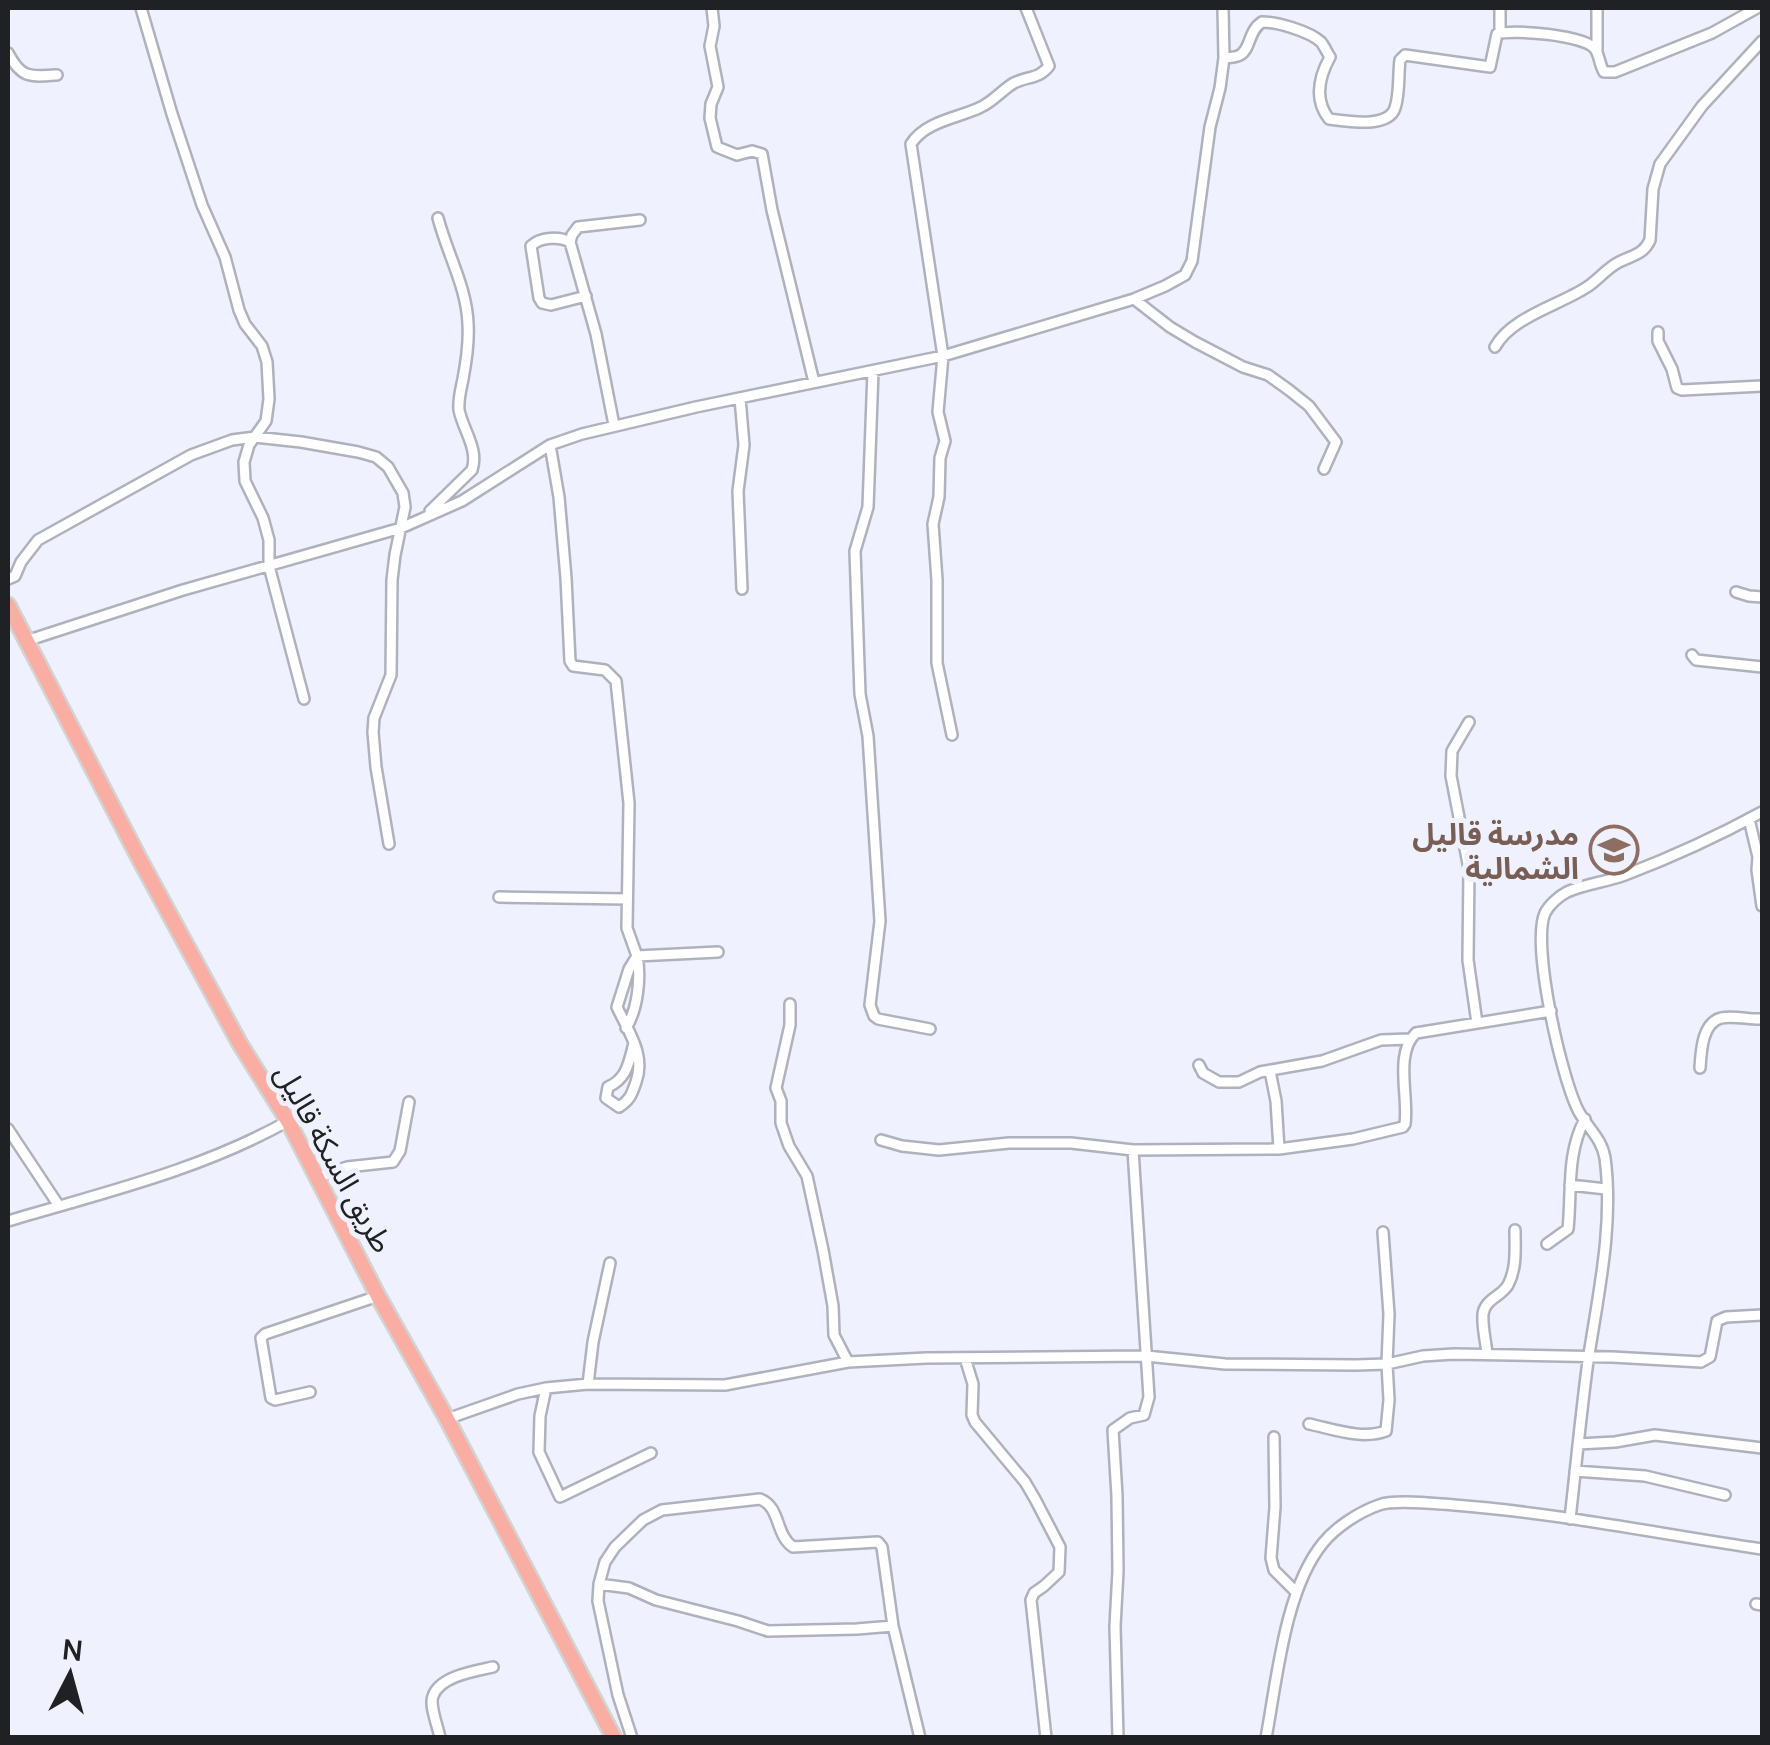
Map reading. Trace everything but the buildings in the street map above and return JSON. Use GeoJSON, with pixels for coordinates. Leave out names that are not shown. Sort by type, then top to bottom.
{"type":"FeatureCollection","features":[{"type":"Feature","properties":{"kind":"main road","name":"طريق السكة قاليل"},"geometry":{"type":"LineString","coordinates":[[8,606],[140,860],[318,1177],[614,1738]]}},
{"type":"Feature","properties":{"kind":"street"},"geometry":{"type":"LineString","coordinates":[[141,8],[202,205],[225,256],[239,310],[268,362],[266,421],[249,445],[244,462],[246,481],[263,518],[270,566],[304,699]]}},
{"type":"Feature","properties":{"kind":"street"},"geometry":{"type":"LineString","coordinates":[[712,8],[710,46],[718,87],[710,118],[717,147],[738,155],[752,151],[762,154],[814,382]]}},
{"type":"Feature","properties":{"kind":"street"},"geometry":{"type":"LineString","coordinates":[[952,736],[938,663],[933,524],[945,441],[938,412],[944,356],[911,144],[918,134],[980,108],[1014,83],[1046,71],[1049,66],[1026,8]]}},
{"type":"Feature","properties":{"kind":"street"},"geometry":{"type":"LineString","coordinates":[[26,641],[183,590],[401,528],[462,501],[550,445],[614,425],[944,356],[1134,299],[1165,286],[1184,274],[1192,260],[1200,186],[1224,58],[1223,8]]}},
{"type":"Feature","properties":{"kind":"street"},"geometry":{"type":"LineString","coordinates":[[1224,58],[1245,51],[1252,30],[1262,22],[1282,24],[1320,40],[1330,56],[1318,91],[1322,111],[1329,119],[1377,121],[1395,108],[1402,56],[1490,67],[1500,32],[1500,8]]}},
{"type":"Feature","properties":{"kind":"street"},"geometry":{"type":"LineString","coordinates":[[1597,8],[1599,65],[1604,72],[1622,70],[1712,34],[1757,8]]}},
{"type":"Feature","properties":{"kind":"street"},"geometry":{"type":"LineString","coordinates":[[1500,32],[1576,40],[1588,43],[1598,53]]}},
{"type":"Feature","properties":{"kind":"street"},"geometry":{"type":"LineString","coordinates":[[1495,347],[1508,329],[1589,286],[1619,262],[1646,248],[1660,164],[1702,106],[1762,41]]}},
{"type":"Feature","properties":{"kind":"street"},"geometry":{"type":"LineString","coordinates":[[8,52],[18,70],[26,75],[56,75]]}},
{"type":"Feature","properties":{"kind":"street"},"geometry":{"type":"LineString","coordinates":[[420,520],[462,481],[474,463],[458,401],[468,319],[438,218]]}},
{"type":"Feature","properties":{"kind":"street"},"geometry":{"type":"LineString","coordinates":[[614,425],[596,334],[570,242],[578,227],[640,220]]}},
{"type":"Feature","properties":{"kind":"street"},"geometry":{"type":"LineString","coordinates":[[570,242],[558,238],[533,243],[539,298],[542,303],[551,304],[586,296]]}},
{"type":"Feature","properties":{"kind":"street"},"geometry":{"type":"LineString","coordinates":[[1134,299],[1170,328],[1268,375],[1309,406],[1336,442],[1324,469]]}},
{"type":"Feature","properties":{"kind":"street"},"geometry":{"type":"LineString","coordinates":[[1658,332],[1658,341],[1678,388],[1762,386]]}},
{"type":"Feature","properties":{"kind":"street"},"geometry":{"type":"LineString","coordinates":[[872,371],[868,507],[855,550],[860,694],[868,736],[880,921],[870,1005],[878,1019],[930,1029]]}},
{"type":"Feature","properties":{"kind":"street"},"geometry":{"type":"LineString","coordinates":[[740,398],[744,445],[738,491],[742,589]]}},
{"type":"Feature","properties":{"kind":"street"},"geometry":{"type":"LineString","coordinates":[[8,579],[15,576],[20,562],[38,540],[191,455],[232,440],[255,437],[302,442],[376,457],[388,466],[403,493],[404,507],[392,580],[391,675],[374,718],[373,732],[389,844]]}},
{"type":"Feature","properties":{"kind":"street"},"geometry":{"type":"LineString","coordinates":[[550,445],[559,497],[570,661],[572,666],[605,670],[613,675],[618,692],[628,791],[627,928],[640,972],[633,1018],[626,1028]]}},
{"type":"Feature","properties":{"kind":"street"},"geometry":{"type":"LineString","coordinates":[[1736,592],[1762,596]]}},
{"type":"Feature","properties":{"kind":"street"},"geometry":{"type":"LineString","coordinates":[[1692,655],[1696,660],[1762,667]]}},
{"type":"Feature","properties":{"kind":"street"},"geometry":{"type":"LineString","coordinates":[[1468,722],[1452,751],[1451,776],[1469,869],[1468,960],[1478,1023]]}},
{"type":"Feature","properties":{"kind":"street"},"geometry":{"type":"LineString","coordinates":[[1570,1519],[1607,1213],[1604,1153],[1580,1112],[1566,1076],[1544,979],[1541,937],[1545,914],[1568,892],[1629,873],[1762,812]]}},
{"type":"Feature","properties":{"kind":"street"},"geometry":{"type":"LineString","coordinates":[[1749,819],[1758,857],[1762,906]]}},
{"type":"Feature","properties":{"kind":"street"},"geometry":{"type":"LineString","coordinates":[[499,897],[627,900]]}},
{"type":"Feature","properties":{"kind":"street"},"geometry":{"type":"LineString","coordinates":[[637,956],[718,952]]}},
{"type":"Feature","properties":{"kind":"street"},"geometry":{"type":"LineString","coordinates":[[634,1044],[628,1068],[618,1082],[608,1087],[606,1098],[619,1107],[630,1100],[640,1071],[640,1054],[618,1006],[637,956]]}},
{"type":"Feature","properties":{"kind":"street"},"geometry":{"type":"LineString","coordinates":[[618,1006],[635,999]]}},
{"type":"Feature","properties":{"kind":"street"},"geometry":{"type":"LineString","coordinates":[[790,1004],[790,1025],[776,1088],[781,1101],[781,1123],[807,1176],[833,1306],[834,1335],[848,1362]]}},
{"type":"Feature","properties":{"kind":"street"},"geometry":{"type":"LineString","coordinates":[[1198,1065],[1209,1078],[1239,1082],[1248,1076],[1322,1060],[1381,1040],[1410,1039],[1421,1031],[1551,1011]]}},
{"type":"Feature","properties":{"kind":"street"},"geometry":{"type":"LineString","coordinates":[[1700,1068],[1709,1026],[1720,1018],[1762,1018]]}},
{"type":"Feature","properties":{"kind":"street"},"geometry":{"type":"LineString","coordinates":[[881,1140],[940,1150],[1071,1143],[1133,1150],[1279,1149],[1352,1140],[1403,1127],[1405,1060],[1410,1039]]}},
{"type":"Feature","properties":{"kind":"street"},"geometry":{"type":"LineString","coordinates":[[1270,1070],[1279,1149]]}},
{"type":"Feature","properties":{"kind":"street"},"geometry":{"type":"LineString","coordinates":[[318,1177],[347,1167],[393,1162],[400,1151],[410,1102]]}},
{"type":"Feature","properties":{"kind":"street"},"geometry":{"type":"LineString","coordinates":[[1547,1244],[1568,1229],[1576,1136],[1585,1120]]}},
{"type":"Feature","properties":{"kind":"street"},"geometry":{"type":"LineString","coordinates":[[8,1222],[184,1167],[228,1151],[288,1121]]}},
{"type":"Feature","properties":{"kind":"street"},"geometry":{"type":"LineString","coordinates":[[8,1128],[59,1206]]}},
{"type":"Feature","properties":{"kind":"street"},"geometry":{"type":"LineString","coordinates":[[1118,1738],[1117,1496],[1112,1430],[1130,1418],[1144,1415],[1148,1398],[1133,1150]]}},
{"type":"Feature","properties":{"kind":"street"},"geometry":{"type":"LineString","coordinates":[[1570,1185],[1606,1189]]}},
{"type":"Feature","properties":{"kind":"street"},"geometry":{"type":"LineString","coordinates":[[1487,1354],[1483,1315],[1491,1300],[1500,1296],[1514,1270],[1516,1230]]}},
{"type":"Feature","properties":{"kind":"street"},"geometry":{"type":"LineString","coordinates":[[1309,1424],[1374,1435],[1386,1431],[1389,1314],[1383,1232]]}},
{"type":"Feature","properties":{"kind":"street"},"geometry":{"type":"LineString","coordinates":[[588,1384],[610,1262]]}},
{"type":"Feature","properties":{"kind":"street"},"geometry":{"type":"LineString","coordinates":[[310,1392],[271,1398],[262,1338],[378,1296]]}},
{"type":"Feature","properties":{"kind":"street"},"geometry":{"type":"LineString","coordinates":[[447,1419],[546,1388],[588,1384],[724,1385],[848,1362],[1146,1356],[1225,1364],[1387,1364],[1423,1356],[1487,1354],[1705,1362],[1710,1357],[1717,1320],[1762,1315]]}},
{"type":"Feature","properties":{"kind":"street"},"geometry":{"type":"LineString","coordinates":[[965,1358],[972,1384],[974,1422],[1025,1482],[1060,1547],[1059,1572],[1034,1592],[1031,1600],[1046,1738]]}},
{"type":"Feature","properties":{"kind":"street"},"geometry":{"type":"LineString","coordinates":[[546,1388],[539,1452],[560,1498],[651,1453]]}},
{"type":"Feature","properties":{"kind":"street"},"geometry":{"type":"LineString","coordinates":[[1578,1444],[1654,1434],[1762,1448]]}},
{"type":"Feature","properties":{"kind":"street"},"geometry":{"type":"LineString","coordinates":[[1274,1437],[1275,1507],[1270,1558],[1274,1570],[1295,1591]]}},
{"type":"Feature","properties":{"kind":"street"},"geometry":{"type":"LineString","coordinates":[[1575,1471],[1646,1476],[1725,1494]]}},
{"type":"Feature","properties":{"kind":"street"},"geometry":{"type":"LineString","coordinates":[[632,1738],[618,1695],[598,1601],[605,1562],[644,1520],[662,1510],[760,1499],[774,1510],[782,1536],[793,1547],[878,1542],[882,1547],[892,1626],[920,1738]]}},
{"type":"Feature","properties":{"kind":"street"},"geometry":{"type":"LineString","coordinates":[[1266,1738],[1295,1591],[1324,1541],[1348,1521],[1382,1504],[1482,1507],[1762,1550]]}},
{"type":"Feature","properties":{"kind":"street"},"geometry":{"type":"LineString","coordinates":[[599,1584],[629,1588],[656,1600],[768,1631],[892,1626]]}},
{"type":"Feature","properties":{"kind":"street"},"geometry":{"type":"LineString","coordinates":[[440,1738],[432,1700],[434,1692],[451,1678],[493,1667]]}},
{"type":"Feature","properties":{"kind":"place","name":"مدرسة قاليل الشمالية"},"geometry":{"type":"Point","coordinates":[1614,850]}}]}
